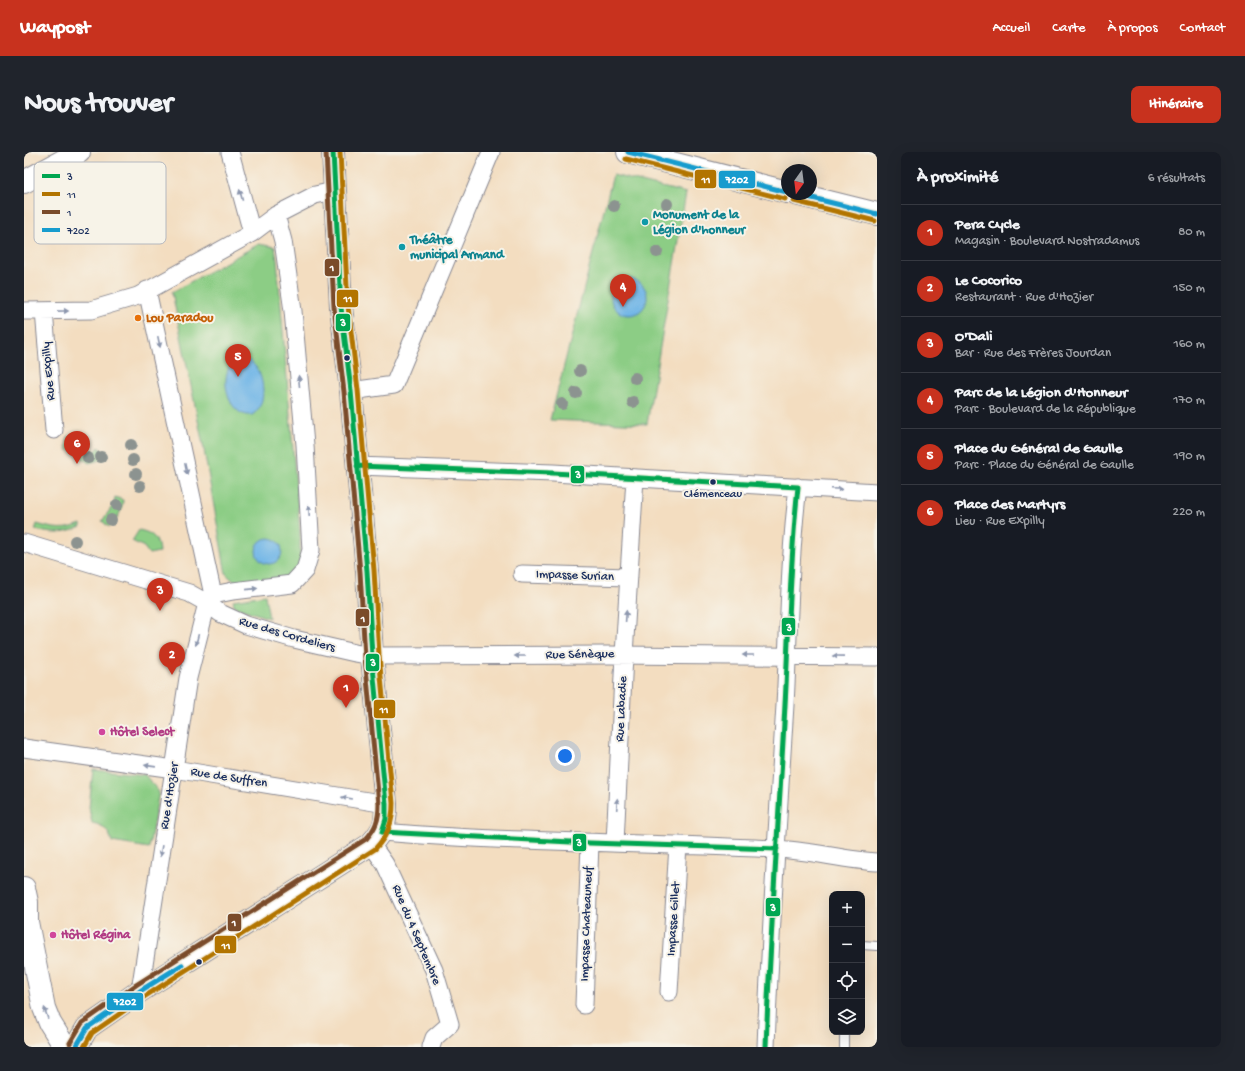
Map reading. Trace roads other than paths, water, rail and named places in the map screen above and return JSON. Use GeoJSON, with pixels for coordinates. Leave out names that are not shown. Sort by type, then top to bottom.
{"type":"FeatureCollection","features":[{"type":"Feature","properties":{"kind":"main road"},"geometry":{"type":"LineString","coordinates":[[56,158],[79,152]]}},
{"type":"Feature","properties":{"kind":"main road"},"geometry":{"type":"LineString","coordinates":[[76,1047],[87,1028],[140,991],[376,838],[386,819],[386,804],[372,656],[367,571],[351,391],[341,307],[333,152]]}},
{"type":"Feature","properties":{"kind":"main road"},"geometry":{"type":"LineString","coordinates":[[628,152],[781,190]]}},
{"type":"Feature","properties":{"kind":"main road"},"geometry":{"type":"LineString","coordinates":[[24,182],[34,174]]}},
{"type":"Feature","properties":{"kind":"main road"},"geometry":{"type":"LineString","coordinates":[[817,199],[877,214]]}},
{"type":"Feature","properties":{"kind":"main road"},"geometry":{"type":"LineString","coordinates":[[24,888],[27,902],[27,922],[44,1008],[50,1023],[65,1047]]}},
{"type":"Feature","properties":{"kind":"street"},"geometry":{"type":"LineString","coordinates":[[230,152],[252,233]]}},
{"type":"Feature","properties":{"kind":"street"},"geometry":{"type":"LineString","coordinates":[[351,391],[394,385],[491,152]]}},
{"type":"Feature","properties":{"kind":"street"},"geometry":{"type":"LineString","coordinates":[[24,311],[91,310],[138,296],[252,233],[276,215],[315,195],[334,192]]}},
{"type":"Feature","properties":{"kind":"street"},"geometry":{"type":"LineString","coordinates":[[147,290],[210,599],[233,591],[292,584],[305,570],[311,550],[305,445],[293,311],[283,241],[276,215]]}},
{"type":"Feature","properties":{"kind":"street","name":"Rue Expilly"},"geometry":{"type":"LineString","coordinates":[[44,311],[54,430]]}},
{"type":"Feature","properties":{"kind":"street"},"geometry":{"type":"LineString","coordinates":[[357,466],[545,472],[877,492]]}},
{"type":"Feature","properties":{"kind":"street","name":"Rue Labadie"},"geometry":{"type":"LineString","coordinates":[[615,843],[624,655],[635,478]]}},
{"type":"Feature","properties":{"kind":"street"},"geometry":{"type":"LineString","coordinates":[[766,1047],[768,983],[777,849],[792,539],[798,487]]}},
{"type":"Feature","properties":{"kind":"street","name":"Rue des Cordeliers"},"geometry":{"type":"LineString","coordinates":[[24,543],[210,599],[220,613],[246,625],[294,639],[355,654],[372,656]]}},
{"type":"Feature","properties":{"kind":"street","name":"Impasse Surian"},"geometry":{"type":"LineString","coordinates":[[522,574],[629,577]]}},
{"type":"Feature","properties":{"kind":"street","name":"Rue d'Hozier"},"geometry":{"type":"LineString","coordinates":[[140,991],[188,678],[210,599]]}},
{"type":"Feature","properties":{"kind":"street","name":"Rue Sénèque"},"geometry":{"type":"LineString","coordinates":[[372,656],[787,655],[877,657]]}},
{"type":"Feature","properties":{"kind":"street","name":"Rue de Suffren"},"geometry":{"type":"LineString","coordinates":[[24,748],[174,769],[386,804]]}},
{"type":"Feature","properties":{"kind":"street"},"geometry":{"type":"LineString","coordinates":[[376,838],[615,843],[777,849],[877,862]]}},
{"type":"Feature","properties":{"kind":"street","name":"Rue du 4 Septembre"},"geometry":{"type":"LineString","coordinates":[[376,838],[385,864],[434,970],[450,1024],[434,1038],[431,1047]]}},
{"type":"Feature","properties":{"kind":"street","name":"Impasse Chateauneuf"},"geometry":{"type":"LineString","coordinates":[[584,1005],[590,843]]}},
{"type":"Feature","properties":{"kind":"street","name":"Impasse Gillet"},"geometry":{"type":"LineString","coordinates":[[669,992],[678,845]]}},
{"type":"Feature","properties":{"kind":"lane"},"geometry":{"type":"LineString","coordinates":[[865,945],[877,946]]}},
{"type":"Feature","properties":{"kind":"lane"},"geometry":{"type":"LineString","coordinates":[[844,1035],[844,1047]]}},
{"type":"Feature","properties":{"kind":"water"},"geometry":{"type":"Polygon","coordinates":[[[633,279],[642,284],[646,290],[646,304],[642,310],[633,315],[625,315],[616,310],[612,304],[611,293],[616,284],[622,280],[633,279]]]}},
{"type":"Feature","properties":{"kind":"water"},"geometry":{"type":"Polygon","coordinates":[[[238,358],[247,359],[254,364],[262,381],[262,401],[258,409],[252,415],[243,414],[236,409],[230,401],[227,392],[227,372],[231,364],[238,358]]]}},
{"type":"Feature","properties":{"kind":"water"},"geometry":{"type":"Polygon","coordinates":[[[269,538],[278,542],[282,551],[278,560],[269,564],[260,560],[256,551],[260,542],[269,538]]]}},
{"type":"Feature","properties":{"kind":"place","name":"Monument de la Légion d'honneur"},"geometry":{"type":"Point","coordinates":[645,222]}},
{"type":"Feature","properties":{"kind":"place","name":"Théâtre municipal Armand"},"geometry":{"type":"Point","coordinates":[402,247]}},
{"type":"Feature","properties":{"kind":"place","name":"Parc de la Légion d'Honneur"},"geometry":{"type":"Point","coordinates":[623,307]}},
{"type":"Feature","properties":{"kind":"place","name":"Lou Paradou"},"geometry":{"type":"Point","coordinates":[138,318]}},
{"type":"Feature","properties":{"kind":"place","name":"Place du Général de Gaulle"},"geometry":{"type":"Point","coordinates":[238,377]}},
{"type":"Feature","properties":{"kind":"place","name":"Place des Martyrs"},"geometry":{"type":"Point","coordinates":[77,464]}},
{"type":"Feature","properties":{"kind":"place","name":"Clémenceau"},"geometry":{"type":"Point","coordinates":[713,482]}},
{"type":"Feature","properties":{"kind":"place","name":"O'Dali"},"geometry":{"type":"Point","coordinates":[160,611]}},
{"type":"Feature","properties":{"kind":"place","name":"Le Cocorico"},"geometry":{"type":"Point","coordinates":[172,675]}},
{"type":"Feature","properties":{"kind":"place","name":"Pera Cycle"},"geometry":{"type":"Point","coordinates":[346,708]}},
{"type":"Feature","properties":{"kind":"place","name":"Hôtel Select"},"geometry":{"type":"Point","coordinates":[102,732]}},
{"type":"Feature","properties":{"kind":"place","name":"Hôtel Régina"},"geometry":{"type":"Point","coordinates":[53,935]}}]}
